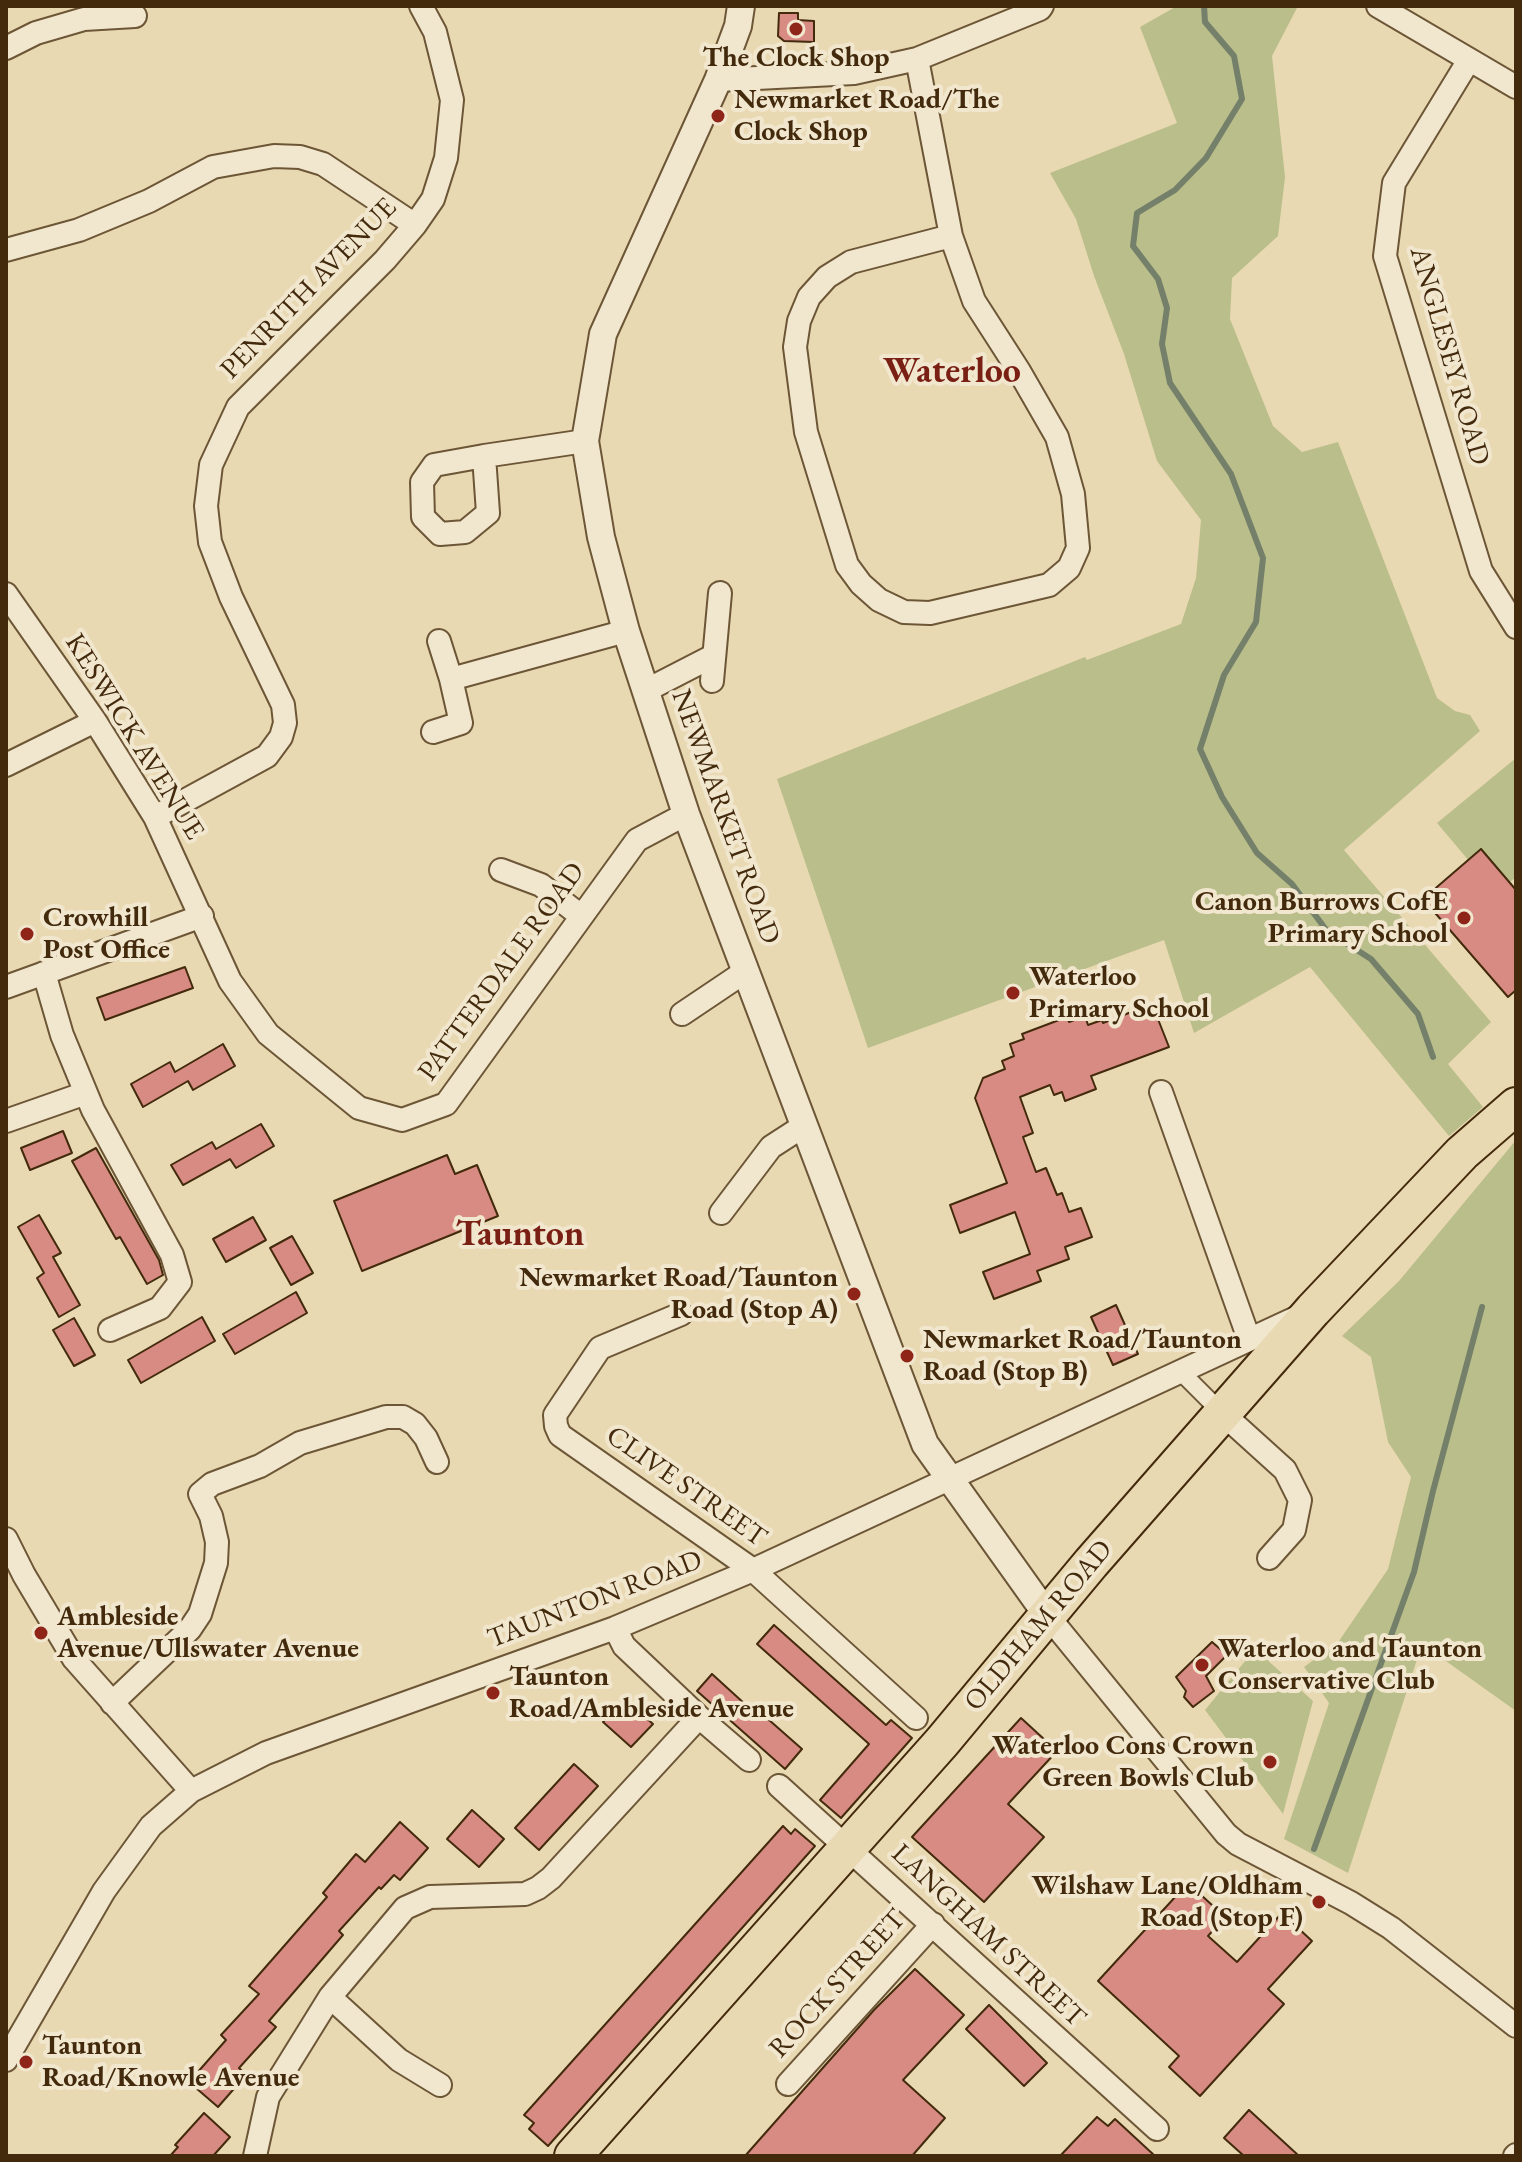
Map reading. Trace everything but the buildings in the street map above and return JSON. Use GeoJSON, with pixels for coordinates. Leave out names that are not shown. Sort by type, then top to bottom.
{"type":"FeatureCollection","features":[{"type":"Feature","properties":{"kind":"highway","name":"OLDHAM ROAD"},"geometry":{"type":"LineString","coordinates":[[573,2156],[847,1847],[929,1730],[1047,1615],[1313,1310],[1462,1153],[1516,1106]]}},
{"type":"Feature","properties":{"kind":"street","name":"PENRITH AVENUE"},"geometry":{"type":"LineString","coordinates":[[155,817],[267,756],[276,746],[285,723],[283,705],[231,597],[210,542],[206,506],[211,465],[238,407],[385,260],[433,199],[446,158],[452,100],[435,32],[421,6]]}},
{"type":"Feature","properties":{"kind":"street","name":"NEWMARKET ROAD"},"geometry":{"type":"LineString","coordinates":[[741,6],[738,26],[718,80],[603,334],[585,441],[601,537],[626,631],[686,814],[925,1444],[1047,1615]]}},
{"type":"Feature","properties":{"kind":"street"},"geometry":{"type":"LineString","coordinates":[[718,80],[854,73],[917,59],[1001,15],[1040,9],[1042,6]]}},
{"type":"Feature","properties":{"kind":"street"},"geometry":{"type":"LineString","coordinates":[[1378,6],[1516,87]]}},
{"type":"Feature","properties":{"kind":"street"},"geometry":{"type":"LineString","coordinates":[[6,48],[36,33],[84,19],[135,16]]}},
{"type":"Feature","properties":{"kind":"street"},"geometry":{"type":"LineString","coordinates":[[917,59],[951,236],[974,301],[1057,437],[1073,494],[1078,548],[1069,568],[1049,585],[930,613],[904,612],[879,600],[861,584],[847,565],[806,432],[795,347],[799,321],[809,297],[827,277],[851,262],[951,236]]}},
{"type":"Feature","properties":{"kind":"street","name":"ANGLESEY ROAD"},"geometry":{"type":"LineString","coordinates":[[1469,60],[1394,183],[1385,256],[1481,571],[1507,593],[1516,627]]}},
{"type":"Feature","properties":{"kind":"street"},"geometry":{"type":"LineString","coordinates":[[6,250],[93,224],[149,201],[213,167],[274,156],[300,157],[323,164],[415,225]]}},
{"type":"Feature","properties":{"kind":"street"},"geometry":{"type":"LineString","coordinates":[[484,456],[585,441]]}},
{"type":"Feature","properties":{"kind":"street"},"geometry":{"type":"LineString","coordinates":[[712,681],[720,593]]}},
{"type":"Feature","properties":{"kind":"street","name":"KESWICK AVENUE"},"geometry":{"type":"LineString","coordinates":[[6,594],[95,721],[155,817],[202,916]]}},
{"type":"Feature","properties":{"kind":"street"},"geometry":{"type":"LineString","coordinates":[[451,679],[626,631]]}},
{"type":"Feature","properties":{"kind":"street"},"geometry":{"type":"LineString","coordinates":[[433,732],[461,723],[439,641]]}},
{"type":"Feature","properties":{"kind":"street"},"geometry":{"type":"LineString","coordinates":[[645,691],[713,656]]}},
{"type":"Feature","properties":{"kind":"street"},"geometry":{"type":"LineString","coordinates":[[6,765],[95,721]]}},
{"type":"Feature","properties":{"kind":"street","name":"PATTERDALE ROAD"},"geometry":{"type":"LineString","coordinates":[[202,916],[230,981],[268,1034],[359,1108],[402,1120],[446,1104],[637,840],[686,814]]}},
{"type":"Feature","properties":{"kind":"street"},"geometry":{"type":"LineString","coordinates":[[501,870],[541,885],[581,916]]}},
{"type":"Feature","properties":{"kind":"street"},"geometry":{"type":"LineString","coordinates":[[6,987],[202,916]]}},
{"type":"Feature","properties":{"kind":"street"},"geometry":{"type":"LineString","coordinates":[[682,1014],[746,971]]}},
{"type":"Feature","properties":{"kind":"street"},"geometry":{"type":"LineString","coordinates":[[44,973],[62,1035],[86,1093],[172,1255],[180,1282],[160,1308],[110,1330]]}},
{"type":"Feature","properties":{"kind":"street"},"geometry":{"type":"LineString","coordinates":[[1161,1092],[1249,1339]]}},
{"type":"Feature","properties":{"kind":"street"},"geometry":{"type":"LineString","coordinates":[[6,1121],[86,1093]]}},
{"type":"Feature","properties":{"kind":"street"},"geometry":{"type":"LineString","coordinates":[[721,1213],[771,1147],[805,1125]]}},
{"type":"Feature","properties":{"kind":"street","name":"TAUNTON ROAD"},"geometry":{"type":"LineString","coordinates":[[6,2060],[104,1891],[151,1826],[191,1791],[266,1753],[615,1628],[753,1570],[1313,1310]]}},
{"type":"Feature","properties":{"kind":"street","name":"CLIVE STREET"},"geometry":{"type":"LineString","coordinates":[[681,1314],[600,1348],[555,1415],[560,1435],[753,1570],[929,1730]]}},
{"type":"Feature","properties":{"kind":"street"},"geometry":{"type":"LineString","coordinates":[[1181,1372],[1285,1470],[1300,1500],[1294,1530],[1269,1558]]}},
{"type":"Feature","properties":{"kind":"street"},"geometry":{"type":"LineString","coordinates":[[112,1703],[190,1629],[200,1614],[216,1563],[217,1542],[211,1516],[200,1494],[212,1484],[260,1466],[300,1443],[386,1417],[403,1417],[415,1424],[426,1438],[437,1462]]}},
{"type":"Feature","properties":{"kind":"street"},"geometry":{"type":"LineString","coordinates":[[6,1539],[15,1582],[74,1659],[191,1791]]}},
{"type":"Feature","properties":{"kind":"street"},"geometry":{"type":"LineString","coordinates":[[1047,1615],[1226,1834],[1238,1844],[1351,1903],[1391,1928],[1516,2026]]}},
{"type":"Feature","properties":{"kind":"street"},"geometry":{"type":"LineString","coordinates":[[615,1628],[624,1646],[749,1760]]}},
{"type":"Feature","properties":{"kind":"street"},"geometry":{"type":"LineString","coordinates":[[255,2156],[268,2097],[330,1997],[405,1908],[419,1900],[525,1894],[538,1888],[551,1878],[699,1717]]}},
{"type":"Feature","properties":{"kind":"street","name":"LANGHAM STREET"},"geometry":{"type":"LineString","coordinates":[[779,1786],[1157,2129]]}},
{"type":"Feature","properties":{"kind":"street","name":"ROCK STREET"},"geometry":{"type":"LineString","coordinates":[[788,2084],[933,1924]]}},
{"type":"Feature","properties":{"kind":"street"},"geometry":{"type":"LineString","coordinates":[[330,1997],[399,2060],[440,2085]]}},
{"type":"Feature","properties":{"kind":"green space"},"geometry":{"type":"Polygon","coordinates":[[[1177,6],[1298,6],[1272,56],[1285,177],[1278,236],[1232,278],[1230,319],[1273,426],[1302,452],[1338,442],[1437,698],[1455,711],[1470,715],[1480,731],[1344,850],[1491,1022],[1448,1064],[1483,1107],[1449,1136],[1310,967],[1194,1033],[1164,940],[868,1048],[777,779],[1085,657],[1087,660],[1181,624],[1196,578],[1201,520],[1157,461],[1124,354],[1076,219],[1050,173],[1177,123],[1140,27],[1177,6]]]}},
{"type":"Feature","properties":{"kind":"green space"},"geometry":{"type":"Polygon","coordinates":[[[1516,758],[1516,877],[1510,882],[1479,851],[1470,862],[1437,823],[1516,758]]]}},
{"type":"Feature","properties":{"kind":"green space"},"geometry":{"type":"Polygon","coordinates":[[[1516,1140],[1516,1711],[1422,1644],[1348,1873],[1284,1839],[1329,1703],[1304,1667],[1339,1641],[1388,1569],[1411,1477],[1388,1442],[1371,1357],[1342,1336],[1399,1281],[1516,1140]]]}},
{"type":"Feature","properties":{"kind":"green space","name":"Waterloo Cons Crown Green Bowls Club"},"geometry":{"type":"Polygon","coordinates":[[[1255,1649],[1313,1701],[1283,1814],[1205,1710],[1255,1649]]]}},
{"type":"Feature","properties":{"kind":"waterway"},"geometry":{"type":"LineString","coordinates":[[1204,6],[1205,22],[1234,56],[1242,99],[1206,158],[1175,190],[1137,213],[1133,246],[1158,279],[1167,308],[1162,344],[1170,383],[1231,474],[1263,558],[1256,622],[1224,675],[1200,749],[1222,797],[1257,853],[1292,884],[1327,931],[1371,959],[1418,1014],[1433,1057]]}},
{"type":"Feature","properties":{"kind":"waterway"},"geometry":{"type":"LineString","coordinates":[[1314,1849],[1414,1572],[1482,1307]]}},
{"type":"Feature","properties":{"kind":"place","name":"The Clock Shop"},"geometry":{"type":"Point","coordinates":[796,29]}},
{"type":"Feature","properties":{"kind":"place","name":"Newmarket Road/The Clock Shop"},"geometry":{"type":"Point","coordinates":[718,116]}},
{"type":"Feature","properties":{"kind":"place","name":"Canon Burrows CofE Primary School"},"geometry":{"type":"Point","coordinates":[1464,918]}},
{"type":"Feature","properties":{"kind":"place","name":"Crowhill Post Office"},"geometry":{"type":"Point","coordinates":[27,934]}},
{"type":"Feature","properties":{"kind":"place","name":"Waterloo Primary School"},"geometry":{"type":"Point","coordinates":[1013,993]}},
{"type":"Feature","properties":{"kind":"place","name":"Newmarket Road/Taunton Road (Stop A)"},"geometry":{"type":"Point","coordinates":[854,1294]}},
{"type":"Feature","properties":{"kind":"place","name":"Newmarket Road/Taunton Road (Stop B)"},"geometry":{"type":"Point","coordinates":[907,1356]}},
{"type":"Feature","properties":{"kind":"place","name":"Ambleside Avenue/Ullswater Avenue"},"geometry":{"type":"Point","coordinates":[41,1633]}},
{"type":"Feature","properties":{"kind":"place","name":"Waterloo and Taunton Conservative Club"},"geometry":{"type":"Point","coordinates":[1202,1665]}},
{"type":"Feature","properties":{"kind":"place","name":"Taunton Road/Ambleside Avenue"},"geometry":{"type":"Point","coordinates":[493,1693]}},
{"type":"Feature","properties":{"kind":"place","name":"Waterloo Cons Crown Green Bowls Club"},"geometry":{"type":"Point","coordinates":[1270,1762]}},
{"type":"Feature","properties":{"kind":"place","name":"Wilshaw Lane/Oldham Road (Stop F)"},"geometry":{"type":"Point","coordinates":[1319,1902]}},
{"type":"Feature","properties":{"kind":"place","name":"Taunton Road/Knowle Avenue"},"geometry":{"type":"Point","coordinates":[26,2062]}},
{"type":"Feature","properties":{"kind":"district","name":"Waterloo"},"geometry":{"type":"Point","coordinates":[952,372]}},
{"type":"Feature","properties":{"kind":"district","name":"Taunton"},"geometry":{"type":"Point","coordinates":[520,1235]}}]}
